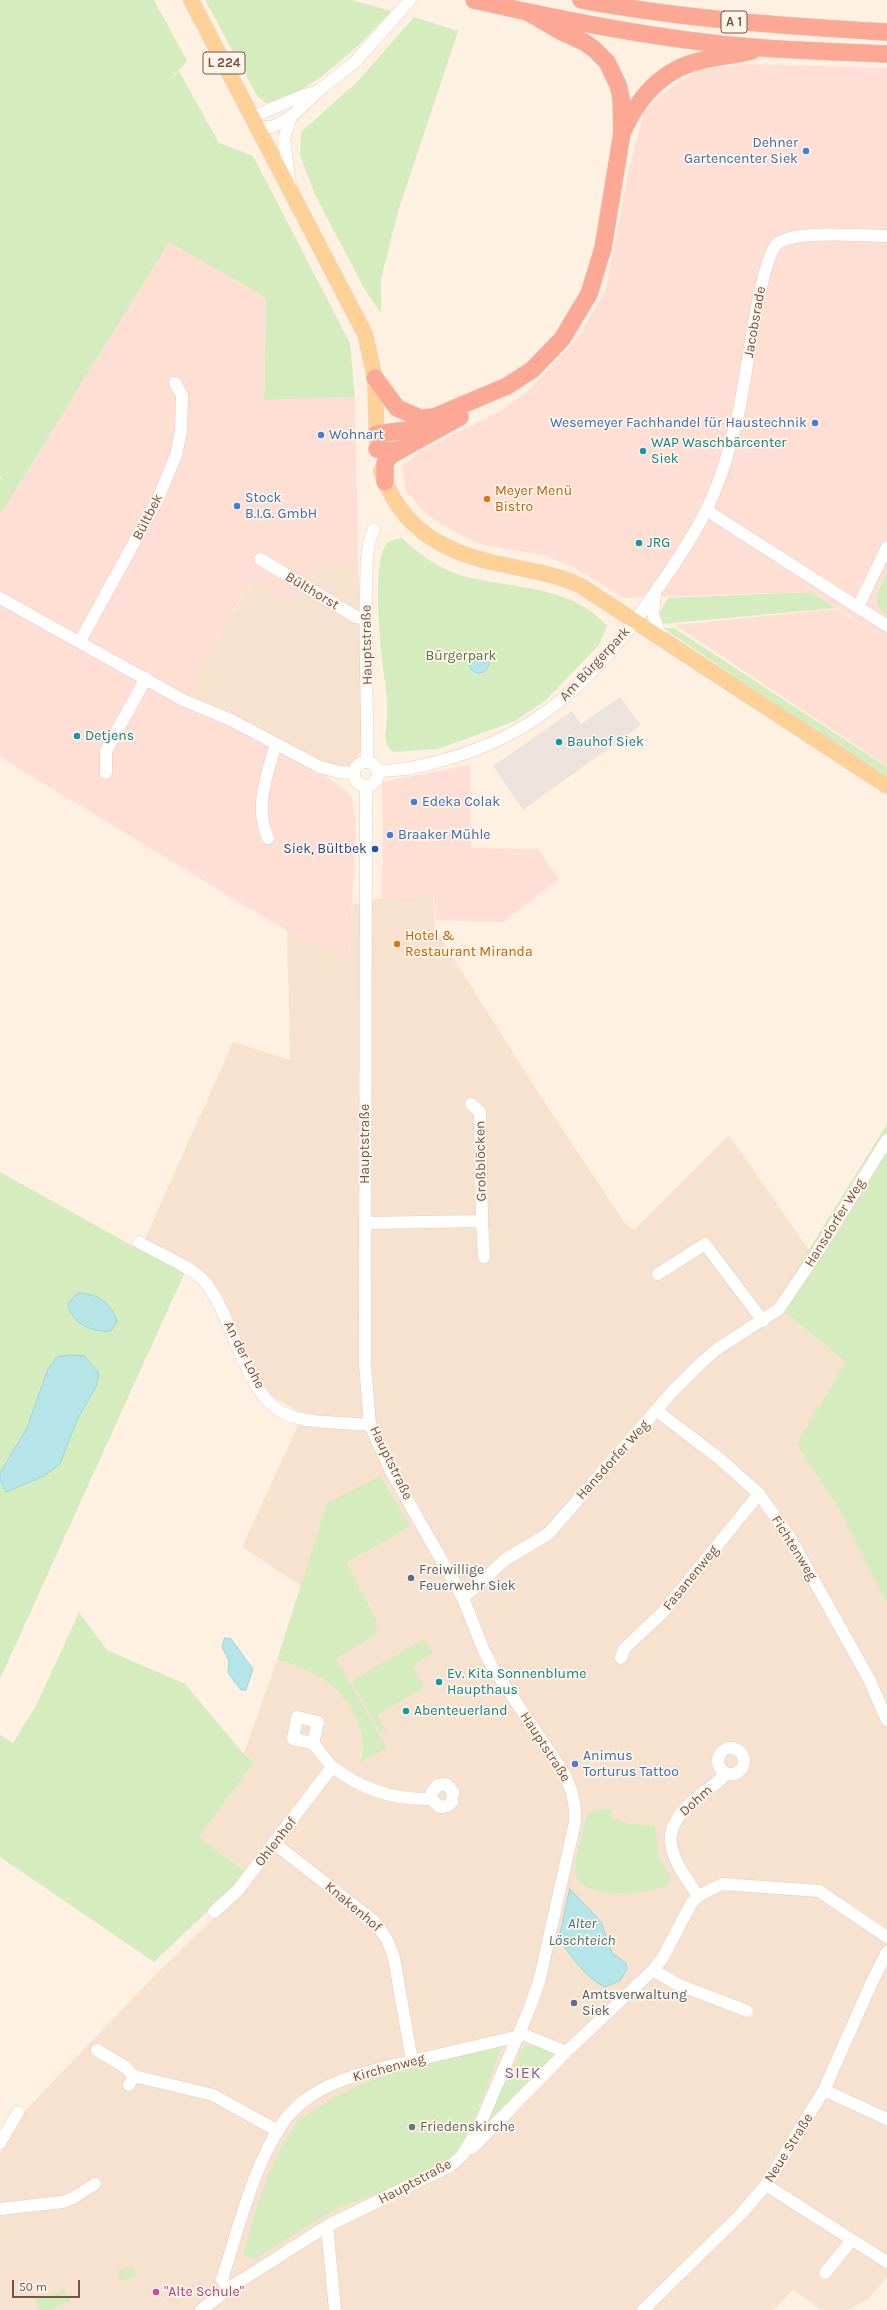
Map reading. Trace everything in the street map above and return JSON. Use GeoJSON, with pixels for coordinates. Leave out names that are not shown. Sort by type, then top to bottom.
{"type":"FeatureCollection","features":[{"type":"Feature","properties":{"kind":"highway","name":"A 1"},"geometry":{"type":"LineString","coordinates":[[474,0],[529,13],[618,30],[762,48],[887,54]]}},
{"type":"Feature","properties":{"kind":"highway","name":"A 1"},"geometry":{"type":"LineString","coordinates":[[581,0],[694,18],[766,25],[887,32]]}},
{"type":"Feature","properties":{"kind":"highway"},"geometry":{"type":"LineString","coordinates":[[385,482],[385,463],[400,449],[492,399],[507,386],[532,370],[554,349],[569,329],[586,300],[594,281],[602,248],[622,133],[621,97],[618,85],[607,62],[584,42],[562,32],[529,13]]}},
{"type":"Feature","properties":{"kind":"highway"},"geometry":{"type":"LineString","coordinates":[[622,133],[630,114],[646,93],[655,84],[675,70],[696,61],[762,48]]}},
{"type":"Feature","properties":{"kind":"highway"},"geometry":{"type":"LineString","coordinates":[[374,378],[397,408],[420,418],[434,417],[507,386]]}},
{"type":"Feature","properties":{"kind":"highway"},"geometry":{"type":"LineString","coordinates":[[376,441],[436,424],[484,395]]}},
{"type":"Feature","properties":{"kind":"highway"},"geometry":{"type":"LineString","coordinates":[[376,441],[390,451],[400,449]]}},
{"type":"Feature","properties":{"kind":"main road","name":"L 224"},"geometry":{"type":"LineString","coordinates":[[191,0],[359,321],[368,344],[374,378],[376,441],[385,482],[401,510],[419,529],[440,544],[466,556],[561,577],[581,586],[887,786]]}},
{"type":"Feature","properties":{"kind":"street"},"geometry":{"type":"LineString","coordinates":[[254,122],[272,127],[291,117],[317,92],[354,62],[410,0]]}},
{"type":"Feature","properties":{"kind":"street"},"geometry":{"type":"LineString","coordinates":[[254,122],[304,95],[317,92]]}},
{"type":"Feature","properties":{"kind":"street"},"geometry":{"type":"LineString","coordinates":[[291,117],[284,139],[291,190]]}},
{"type":"Feature","properties":{"kind":"street","name":"Jacobsrade"},"geometry":{"type":"LineString","coordinates":[[635,621],[690,541],[720,478],[733,435],[746,380],[764,274],[771,251],[780,242],[799,235],[887,236]]}},
{"type":"Feature","properties":{"kind":"street","name":"Bültbek"},"geometry":{"type":"LineString","coordinates":[[80,641],[157,501],[176,455],[181,431],[182,395],[175,383]]}},
{"type":"Feature","properties":{"kind":"street"},"geometry":{"type":"LineString","coordinates":[[706,510],[887,626]]}},
{"type":"Feature","properties":{"kind":"street","name":"Hauptstraße"},"geometry":{"type":"LineString","coordinates":[[367,762],[368,707],[365,619],[368,543],[374,529]]}},
{"type":"Feature","properties":{"kind":"street"},"geometry":{"type":"LineString","coordinates":[[858,607],[887,547]]}},
{"type":"Feature","properties":{"kind":"street","name":"Bülthorst"},"geometry":{"type":"LineString","coordinates":[[260,559],[356,617],[365,619]]}},
{"type":"Feature","properties":{"kind":"street","name":"Jacobsrade"},"geometry":{"type":"LineString","coordinates":[[656,591],[653,614],[662,638]]}},
{"type":"Feature","properties":{"kind":"street"},"geometry":{"type":"LineString","coordinates":[[0,598],[80,641],[183,700],[231,720],[320,767],[339,772],[354,773]]}},
{"type":"Feature","properties":{"kind":"street","name":"Am Bürgerpark"},"geometry":{"type":"LineString","coordinates":[[377,771],[414,768],[459,756],[493,743],[528,724],[561,702],[579,685],[608,655],[635,621]]}},
{"type":"Feature","properties":{"kind":"street"},"geometry":{"type":"LineString","coordinates":[[106,773],[106,751],[146,678]]}},
{"type":"Feature","properties":{"kind":"street"},"geometry":{"type":"LineString","coordinates":[[268,838],[264,829],[262,794],[276,744]]}},
{"type":"Feature","properties":{"kind":"street"},"geometry":{"type":"LineString","coordinates":[[367,762],[373,765],[377,771],[374,782],[366,786],[358,783],[354,773],[357,766],[367,762]]}},
{"type":"Feature","properties":{"kind":"street","name":"Hauptstraße"},"geometry":{"type":"LineString","coordinates":[[200,2310],[295,2245],[327,2226],[437,2173],[450,2166],[462,2156],[479,2127],[520,2034],[540,1978],[573,1837],[576,1805],[564,1774],[493,1668],[463,1598],[391,1470],[370,1425],[366,1388],[366,786]]}},
{"type":"Feature","properties":{"kind":"street","name":"Großblöcken"},"geometry":{"type":"LineString","coordinates":[[471,1104],[480,1112],[484,1257]]}},
{"type":"Feature","properties":{"kind":"street","name":"Hansdorfer Weg"},"geometry":{"type":"LineString","coordinates":[[463,1598],[506,1559],[548,1534],[672,1392],[701,1362],[717,1349],[763,1321],[779,1309],[818,1251],[887,1140]]}},
{"type":"Feature","properties":{"kind":"street","name":"Großblöcken"},"geometry":{"type":"LineString","coordinates":[[365,1223],[482,1221]]}},
{"type":"Feature","properties":{"kind":"street","name":"An der Lohe"},"geometry":{"type":"LineString","coordinates":[[139,1242],[194,1273],[204,1281],[222,1313],[243,1361],[258,1387],[283,1412],[306,1419],[370,1425]]}},
{"type":"Feature","properties":{"kind":"street"},"geometry":{"type":"LineString","coordinates":[[658,1274],[705,1244],[763,1321]]}},
{"type":"Feature","properties":{"kind":"street","name":"Fichtenweg"},"geometry":{"type":"LineString","coordinates":[[657,1411],[720,1459],[759,1494],[790,1536],[869,1679],[887,1720]]}},
{"type":"Feature","properties":{"kind":"street","name":"Fasanenweg"},"geometry":{"type":"LineString","coordinates":[[621,1658],[624,1649],[663,1612],[759,1494]]}},
{"type":"Feature","properties":{"kind":"street"},"geometry":{"type":"LineString","coordinates":[[313,1744],[332,1767],[373,1791],[409,1799],[431,1799]]}},
{"type":"Feature","properties":{"kind":"street","name":"Ohlenhof"},"geometry":{"type":"LineString","coordinates":[[214,1912],[238,1890],[275,1844],[332,1767]]}},
{"type":"Feature","properties":{"kind":"street","name":"Dohm"},"geometry":{"type":"LineString","coordinates":[[698,1896],[671,1852],[671,1831],[678,1816],[725,1773]]}},
{"type":"Feature","properties":{"kind":"street","name":"Knakenhof"},"geometry":{"type":"LineString","coordinates":[[275,1844],[374,1921],[384,1933],[392,1952],[412,2061]]}},
{"type":"Feature","properties":{"kind":"street"},"geometry":{"type":"LineString","coordinates":[[468,2152],[566,2052],[653,1970],[662,1959],[692,1902],[698,1896],[722,1884],[819,1891],[887,1937]]}},
{"type":"Feature","properties":{"kind":"street","name":"Neue Straße"},"geometry":{"type":"LineString","coordinates":[[643,2310],[741,2214],[766,2185],[824,2090],[871,1984],[887,1952]]}},
{"type":"Feature","properties":{"kind":"street"},"geometry":{"type":"LineString","coordinates":[[653,1970],[677,1984],[747,2011]]}},
{"type":"Feature","properties":{"kind":"street"},"geometry":{"type":"LineString","coordinates":[[520,2034],[566,2052]]}},
{"type":"Feature","properties":{"kind":"street","name":"Kirchenweg"},"geometry":{"type":"LineString","coordinates":[[228,2290],[222,2279],[258,2171],[284,2120],[310,2096],[362,2072],[520,2034]]}},
{"type":"Feature","properties":{"kind":"street"},"geometry":{"type":"LineString","coordinates":[[97,2050],[125,2067],[132,2081],[213,2095],[227,2101],[278,2131]]}},
{"type":"Feature","properties":{"kind":"street"},"geometry":{"type":"LineString","coordinates":[[824,2090],[887,2119]]}},
{"type":"Feature","properties":{"kind":"street"},"geometry":{"type":"LineString","coordinates":[[0,2143],[18,2112]]}},
{"type":"Feature","properties":{"kind":"street"},"geometry":{"type":"LineString","coordinates":[[0,2209],[58,2203],[73,2198],[95,2184]]}},
{"type":"Feature","properties":{"kind":"street"},"geometry":{"type":"LineString","coordinates":[[766,2185],[887,2262]]}},
{"type":"Feature","properties":{"kind":"street"},"geometry":{"type":"LineString","coordinates":[[327,2226],[335,2310]]}},
{"type":"Feature","properties":{"kind":"street"},"geometry":{"type":"LineString","coordinates":[[825,2273],[852,2240]]}},
{"type":"Feature","properties":{"kind":"shaded area"},"geometry":{"type":"Polygon","coordinates":[[[745,64],[887,68],[887,572],[879,587],[882,613],[887,616],[887,640],[812,592],[624,598],[575,568],[544,555],[480,544],[455,532],[427,515],[406,491],[402,467],[419,452],[502,410],[529,390],[578,338],[606,289],[628,174],[644,111],[669,89],[698,70],[745,64]]]}},
{"type":"Feature","properties":{"kind":"shaded area"},"geometry":{"type":"Polygon","coordinates":[[[169,242],[266,298],[264,400],[355,397],[358,570],[334,560],[320,565],[291,603],[250,581],[185,700],[317,769],[351,795],[356,823],[349,961],[287,931],[0,757],[0,515],[169,242]]]}},
{"type":"Feature","properties":{"kind":"shaded area"},"geometry":{"type":"Polygon","coordinates":[[[334,559],[358,570],[365,745],[351,766],[317,769],[184,700],[251,581],[291,603],[320,565],[334,559]]]}},
{"type":"Feature","properties":{"kind":"shaded area"},"geometry":{"type":"Polygon","coordinates":[[[836,609],[887,640],[887,766],[675,625],[836,609]]]}},
{"type":"Feature","properties":{"kind":"shaded area"},"geometry":{"type":"Polygon","coordinates":[[[620,697],[641,725],[523,810],[493,766],[572,711],[581,724],[620,697]]]}},
{"type":"Feature","properties":{"kind":"shaded area"},"geometry":{"type":"Polygon","coordinates":[[[470,765],[471,848],[538,849],[559,879],[503,922],[435,920],[434,897],[381,898],[383,849],[382,782],[470,765]]]}},
{"type":"Feature","properties":{"kind":"shaded area"},"geometry":{"type":"Polygon","coordinates":[[[433,897],[435,929],[538,1092],[625,1223],[634,1230],[729,1135],[809,1250],[775,1304],[846,1362],[796,1444],[839,1509],[887,1604],[887,2277],[868,2299],[847,2310],[822,2310],[793,2290],[773,2310],[0,2310],[0,2154],[20,2116],[155,1975],[241,1892],[253,1877],[199,1837],[254,1762],[244,1753],[277,1660],[311,1671],[337,1689],[355,1714],[363,1740],[360,1761],[386,1748],[335,1658],[377,1620],[347,1563],[410,1526],[327,1503],[301,1586],[242,1547],[303,1414],[272,1396],[260,1380],[210,1277],[185,1272],[140,1250],[233,1042],[290,1060],[287,931],[349,961],[352,905],[381,898],[433,897]]]}},
{"type":"Feature","properties":{"kind":"green space"},"geometry":{"type":"Polygon","coordinates":[[[0,0],[154,0],[187,61],[164,87],[179,71],[219,143],[253,156],[350,343],[355,397],[264,400],[266,298],[169,242],[0,515],[0,479],[2,479],[0,476],[0,0]]]}},
{"type":"Feature","properties":{"kind":"green space"},"geometry":{"type":"Polygon","coordinates":[[[205,0],[352,0],[391,11],[359,45],[320,78],[283,101],[265,103],[256,94],[205,0]]]}},
{"type":"Feature","properties":{"kind":"green space"},"geometry":{"type":"Polygon","coordinates":[[[414,17],[458,31],[399,208],[381,279],[381,313],[365,290],[315,195],[300,155],[301,132],[358,81],[414,17]]]}},
{"type":"Feature","properties":{"kind":"green space","name":"Bürgerpark"},"geometry":{"type":"Polygon","coordinates":[[[402,538],[426,558],[443,568],[462,576],[545,592],[579,604],[594,613],[607,626],[599,645],[546,700],[515,721],[438,749],[393,752],[389,748],[386,739],[387,700],[381,652],[378,590],[381,556],[386,545],[396,539],[402,538]]]}},
{"type":"Feature","properties":{"kind":"green space"},"geometry":{"type":"Polygon","coordinates":[[[887,572],[887,616],[878,606],[877,601],[879,589],[887,572]]]}},
{"type":"Feature","properties":{"kind":"green space"},"geometry":{"type":"Polygon","coordinates":[[[812,592],[836,608],[662,624],[659,614],[668,598],[812,592]]]}},
{"type":"Feature","properties":{"kind":"green space"},"geometry":{"type":"Polygon","coordinates":[[[663,628],[674,628],[887,767],[887,776],[798,719],[663,628]]]}},
{"type":"Feature","properties":{"kind":"green space"},"geometry":{"type":"Polygon","coordinates":[[[887,1124],[887,1604],[839,1509],[796,1444],[846,1362],[775,1304],[887,1124]]]}},
{"type":"Feature","properties":{"kind":"green space"},"geometry":{"type":"Polygon","coordinates":[[[0,1172],[140,1250],[185,1272],[0,1679],[0,1172]]]}},
{"type":"Feature","properties":{"kind":"green space"},"geometry":{"type":"Polygon","coordinates":[[[380,1476],[410,1526],[347,1563],[377,1621],[376,1634],[336,1659],[387,1748],[360,1762],[362,1744],[359,1726],[354,1713],[338,1691],[316,1675],[291,1664],[277,1660],[327,1503],[380,1476]]]}},
{"type":"Feature","properties":{"kind":"green space"},"geometry":{"type":"Polygon","coordinates":[[[79,1612],[107,1650],[185,1684],[243,1753],[254,1762],[199,1837],[245,1871],[234,1886],[154,1962],[0,1857],[0,1735],[13,1743],[37,1704],[79,1612]]]}},
{"type":"Feature","properties":{"kind":"green space"},"geometry":{"type":"Polygon","coordinates":[[[424,1639],[433,1654],[412,1666],[424,1687],[377,1715],[386,1730],[380,1732],[352,1681],[424,1639]]]}},
{"type":"Feature","properties":{"kind":"green space"},"geometry":{"type":"Polygon","coordinates":[[[605,1808],[610,1810],[613,1819],[630,1824],[655,1825],[659,1858],[671,1878],[667,1887],[644,1891],[614,1893],[599,1891],[587,1887],[578,1880],[575,1863],[586,1817],[592,1812],[605,1808]]]}},
{"type":"Feature","properties":{"kind":"green space"},"geometry":{"type":"Polygon","coordinates":[[[502,2046],[472,2125],[450,2162],[390,2189],[337,2208],[254,2259],[243,2255],[258,2204],[271,2169],[287,2137],[301,2119],[337,2096],[382,2076],[430,2062],[502,2046]]]}},
{"type":"Feature","properties":{"kind":"green space"},"geometry":{"type":"Polygon","coordinates":[[[524,2046],[539,2046],[555,2055],[484,2126],[524,2046]]]}},
{"type":"Feature","properties":{"kind":"green space"},"geometry":{"type":"Polygon","coordinates":[[[133,2266],[135,2277],[120,2280],[118,2270],[133,2266]]]}},
{"type":"Feature","properties":{"kind":"green space"},"geometry":{"type":"Polygon","coordinates":[[[65,2289],[70,2302],[50,2310],[39,2310],[35,2300],[65,2289]]]}},
{"type":"Feature","properties":{"kind":"water"},"geometry":{"type":"Polygon","coordinates":[[[479,653],[486,656],[489,663],[486,670],[479,673],[472,670],[469,663],[472,656],[479,653]]]}},
{"type":"Feature","properties":{"kind":"water"},"geometry":{"type":"Polygon","coordinates":[[[78,1293],[85,1293],[97,1297],[107,1304],[115,1315],[117,1322],[111,1331],[91,1329],[78,1322],[70,1311],[68,1304],[78,1293]]]}},
{"type":"Feature","properties":{"kind":"water"},"geometry":{"type":"Polygon","coordinates":[[[71,1355],[84,1356],[99,1373],[96,1387],[77,1420],[60,1464],[44,1476],[6,1492],[0,1480],[0,1473],[27,1428],[48,1369],[57,1357],[71,1355]]]}},
{"type":"Feature","properties":{"kind":"water"},"geometry":{"type":"Polygon","coordinates":[[[225,1638],[231,1639],[253,1669],[246,1690],[241,1690],[228,1673],[229,1661],[222,1647],[225,1638]]]}},
{"type":"Feature","properties":{"kind":"water","name":"Alter Löschteich"},"geometry":{"type":"Polygon","coordinates":[[[570,1889],[601,1922],[612,1953],[626,1963],[627,1969],[620,1981],[605,1987],[598,1983],[585,1972],[559,1940],[570,1889]]]}},
{"type":"Feature","properties":{"kind":"place","name":"Dehner Gartencenter Siek"},"geometry":{"type":"Point","coordinates":[806,151]}},
{"type":"Feature","properties":{"kind":"place","name":"Wesemeyer Fachhandel für Haustechnik"},"geometry":{"type":"Point","coordinates":[815,423]}},
{"type":"Feature","properties":{"kind":"place","name":"Wohnart"},"geometry":{"type":"Point","coordinates":[321,435]}},
{"type":"Feature","properties":{"kind":"place","name":"WAP Waschbärcenter Siek"},"geometry":{"type":"Point","coordinates":[643,451]}},
{"type":"Feature","properties":{"kind":"place","name":"Meyer Menü Bistro"},"geometry":{"type":"Point","coordinates":[487,499]}},
{"type":"Feature","properties":{"kind":"place","name":"Stock B.I.G. GmbH"},"geometry":{"type":"Point","coordinates":[237,506]}},
{"type":"Feature","properties":{"kind":"place","name":"JRG"},"geometry":{"type":"Point","coordinates":[639,543]}},
{"type":"Feature","properties":{"kind":"place","name":"Detjens"},"geometry":{"type":"Point","coordinates":[77,736]}},
{"type":"Feature","properties":{"kind":"place","name":"Bauhof Siek"},"geometry":{"type":"Point","coordinates":[559,742]}},
{"type":"Feature","properties":{"kind":"place","name":"Edeka Colak"},"geometry":{"type":"Point","coordinates":[414,802]}},
{"type":"Feature","properties":{"kind":"place","name":"Braaker Mühle"},"geometry":{"type":"Point","coordinates":[390,835]}},
{"type":"Feature","properties":{"kind":"place","name":"Siek, Bültbek"},"geometry":{"type":"Point","coordinates":[375,849]}},
{"type":"Feature","properties":{"kind":"place","name":"Hotel & Restaurant Miranda"},"geometry":{"type":"Point","coordinates":[397,944]}},
{"type":"Feature","properties":{"kind":"place","name":"Freiwillige Feuerwehr Siek"},"geometry":{"type":"Point","coordinates":[411,1578]}},
{"type":"Feature","properties":{"kind":"place","name":"Ev. Kita Sonnenblume Haupthaus"},"geometry":{"type":"Point","coordinates":[439,1682]}},
{"type":"Feature","properties":{"kind":"place","name":"Abenteuerland"},"geometry":{"type":"Point","coordinates":[406,1711]}},
{"type":"Feature","properties":{"kind":"place","name":"Animus Torturus Tattoo"},"geometry":{"type":"Point","coordinates":[575,1764]}},
{"type":"Feature","properties":{"kind":"place","name":"Amtsverwaltung Siek"},"geometry":{"type":"Point","coordinates":[574,2003]}},
{"type":"Feature","properties":{"kind":"place","name":"Friedenskirche"},"geometry":{"type":"Point","coordinates":[412,2127]}},
{"type":"Feature","properties":{"kind":"place","name":"\"Alte Schule\""},"geometry":{"type":"Point","coordinates":[156,2292]}},
{"type":"Feature","properties":{"kind":"district","name":"SIEK"},"geometry":{"type":"Point","coordinates":[523,2073]}}]}
